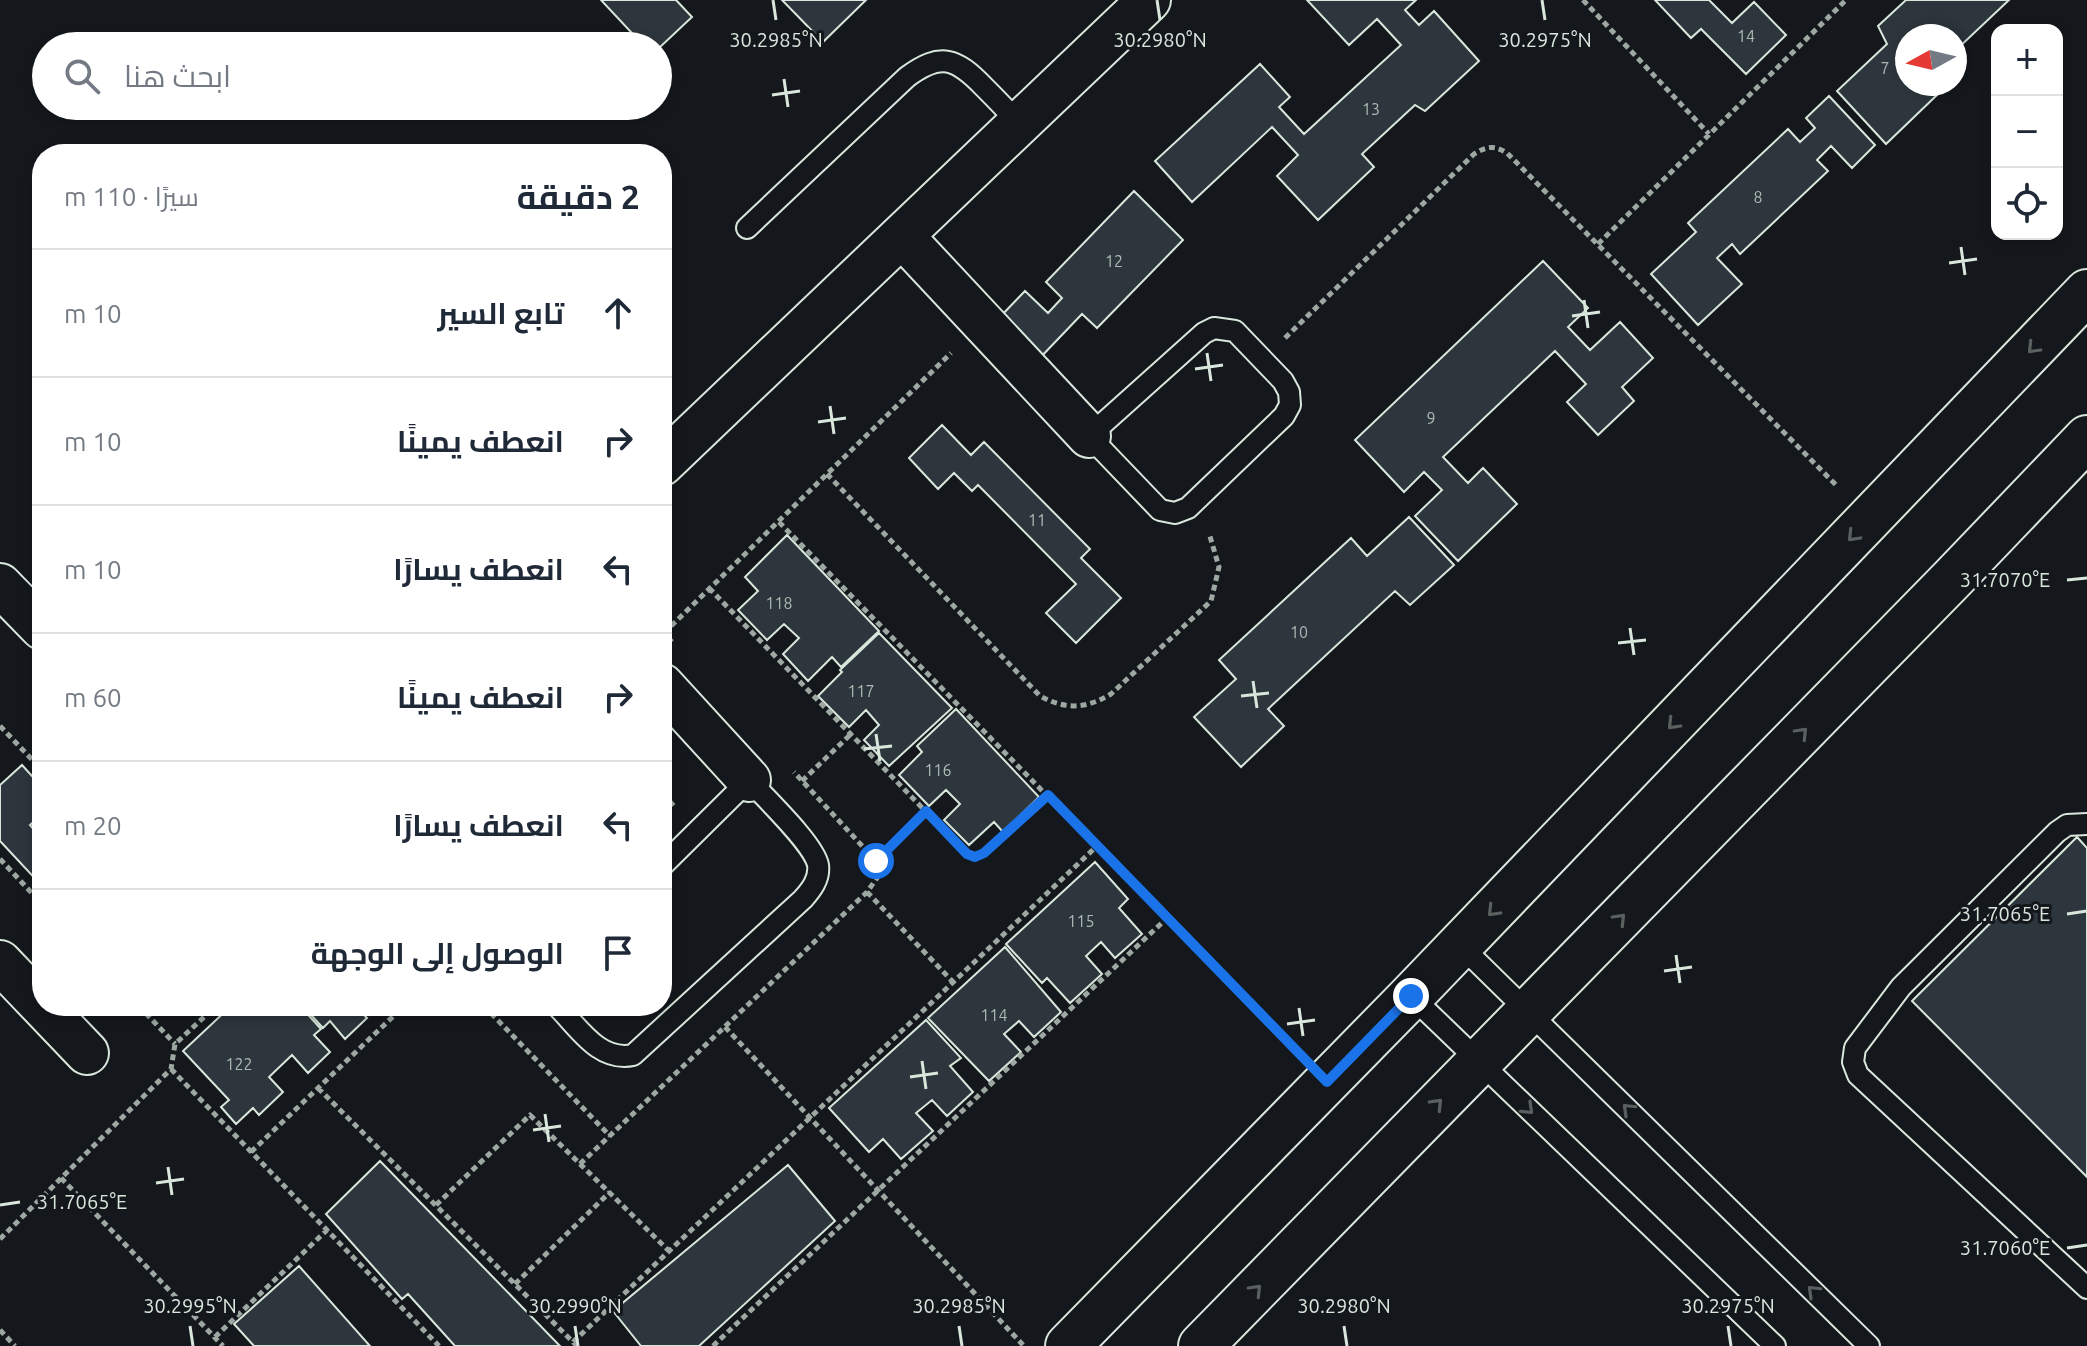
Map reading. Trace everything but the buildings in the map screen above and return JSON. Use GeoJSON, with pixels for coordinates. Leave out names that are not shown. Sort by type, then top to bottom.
{"type":"FeatureCollection","features":[{"type":"Feature","properties":{"kind":"street"},"geometry":{"type":"LineString","coordinates":[[672,454],[1149,0]]}},
{"type":"Feature","properties":{"kind":"street"},"geometry":{"type":"LineString","coordinates":[[902,236],[1089,436]]}},
{"type":"Feature","properties":{"kind":"street"},"geometry":{"type":"LineString","coordinates":[[1068,1346],[1411,996],[2087,292]]}},
{"type":"Feature","properties":{"kind":"street"},"geometry":{"type":"LineString","coordinates":[[1201,1346],[2087,438]]}},
{"type":"Feature","properties":{"kind":"street"},"geometry":{"type":"LineString","coordinates":[[0,585],[32,618]]}},
{"type":"Feature","properties":{"kind":"street"},"geometry":{"type":"LineString","coordinates":[[672,696],[749,780]]}},
{"type":"Feature","properties":{"kind":"street"},"geometry":{"type":"LineString","coordinates":[[0,962],[32,995]]}},
{"type":"Feature","properties":{"kind":"street"},"geometry":{"type":"LineString","coordinates":[[52,1016],[87,1053]]}},
{"type":"Feature","properties":{"kind":"lane"},"geometry":{"type":"LineString","coordinates":[[747,228],[924,64],[944,60],[964,66],[1019,124]]}},
{"type":"Feature","properties":{"kind":"lane"},"geometry":{"type":"LineString","coordinates":[[1214,328],[1235,331],[1263,360],[1289,392],[1290,405],[1284,416],[1188,508],[1175,513],[1160,510],[1089,436],[1204,333],[1214,328]]}},
{"type":"Feature","properties":{"kind":"lane"},"geometry":{"type":"LineString","coordinates":[[567,1016],[609,1055],[633,1055],[803,899],[815,885],[819,867],[812,850],[749,780],[672,856]]}},
{"type":"Feature","properties":{"kind":"lane"},"geometry":{"type":"LineString","coordinates":[[2087,824],[2067,825],[2057,832],[1901,987],[1855,1048],[1853,1062],[1858,1075],[2087,1288]]}},
{"type":"Feature","properties":{"kind":"lane"},"geometry":{"type":"LineString","coordinates":[[1460,945],[1869,1346]]}},
{"type":"Feature","properties":{"kind":"lane"},"geometry":{"type":"LineString","coordinates":[[1411,996],[1775,1346]]}},
{"type":"Feature","properties":{"kind":"path"},"geometry":{"type":"LineString","coordinates":[[1583,0],[1709,134]]}},
{"type":"Feature","properties":{"kind":"path"},"geometry":{"type":"LineString","coordinates":[[1598,244],[1846,0]]}},
{"type":"Feature","properties":{"kind":"path"},"geometry":{"type":"LineString","coordinates":[[1263,360],[1474,154],[1484,148],[1497,147],[1507,153],[1869,519]]}},
{"type":"Feature","properties":{"kind":"path"},"geometry":{"type":"LineString","coordinates":[[672,625],[983,322]]}},
{"type":"Feature","properties":{"kind":"path"},"geometry":{"type":"LineString","coordinates":[[827,474],[1040,696],[1057,705],[1075,708],[1095,704],[1111,694],[1211,601],[1219,567],[1210,534],[1188,508]]}},
{"type":"Feature","properties":{"kind":"path"},"geometry":{"type":"LineString","coordinates":[[779,522],[1327,1082]]}},
{"type":"Feature","properties":{"kind":"path"},"geometry":{"type":"LineString","coordinates":[[709,588],[967,854],[975,857],[984,853],[1048,795]]}},
{"type":"Feature","properties":{"kind":"path"},"geometry":{"type":"LineString","coordinates":[[0,726],[32,760]]}},
{"type":"Feature","properties":{"kind":"path"},"geometry":{"type":"LineString","coordinates":[[802,781],[852,733]]}},
{"type":"Feature","properties":{"kind":"path"},"geometry":{"type":"LineString","coordinates":[[876,861],[926,811]]}},
{"type":"Feature","properties":{"kind":"path"},"geometry":{"type":"LineString","coordinates":[[318,1088],[575,1344],[669,1251],[1097,846]]}},
{"type":"Feature","properties":{"kind":"path"},"geometry":{"type":"LineString","coordinates":[[0,859],[32,893]]}},
{"type":"Feature","properties":{"kind":"path"},"geometry":{"type":"LineString","coordinates":[[867,892],[953,982]]}},
{"type":"Feature","properties":{"kind":"path"},"geometry":{"type":"LineString","coordinates":[[713,1346],[1167,918]]}},
{"type":"Feature","properties":{"kind":"path"},"geometry":{"type":"LineString","coordinates":[[148,1016],[175,1044]]}},
{"type":"Feature","properties":{"kind":"path"},"geometry":{"type":"LineString","coordinates":[[0,1239],[171,1069],[175,1044],[205,1016]]}},
{"type":"Feature","properties":{"kind":"path"},"geometry":{"type":"LineString","coordinates":[[251,1152],[394,1016]]}},
{"type":"Feature","properties":{"kind":"path"},"geometry":{"type":"LineString","coordinates":[[494,1016],[610,1136]]}},
{"type":"Feature","properties":{"kind":"path"},"geometry":{"type":"LineString","coordinates":[[725,1027],[1024,1346]]}},
{"type":"Feature","properties":{"kind":"path"},"geometry":{"type":"LineString","coordinates":[[171,1069],[439,1346]]}},
{"type":"Feature","properties":{"kind":"path"},"geometry":{"type":"LineString","coordinates":[[436,1205],[530,1115],[669,1251]]}},
{"type":"Feature","properties":{"kind":"path"},"geometry":{"type":"LineString","coordinates":[[61,1178],[223,1346]]}},
{"type":"Feature","properties":{"kind":"path"},"geometry":{"type":"LineString","coordinates":[[515,1284],[610,1192]]}},
{"type":"Feature","properties":{"kind":"path"},"geometry":{"type":"LineString","coordinates":[[215,1337],[327,1230]]}},
{"type":"Feature","properties":{"kind":"path"},"geometry":{"type":"LineString","coordinates":[[0,1330],[15,1346]]}},
{"type":"Feature","properties":{"kind":"route"},"geometry":{"type":"LineString","coordinates":[[876,861],[926,811],[967,854],[975,857],[984,853],[1048,795],[1327,1082],[1411,996]]}}]}
